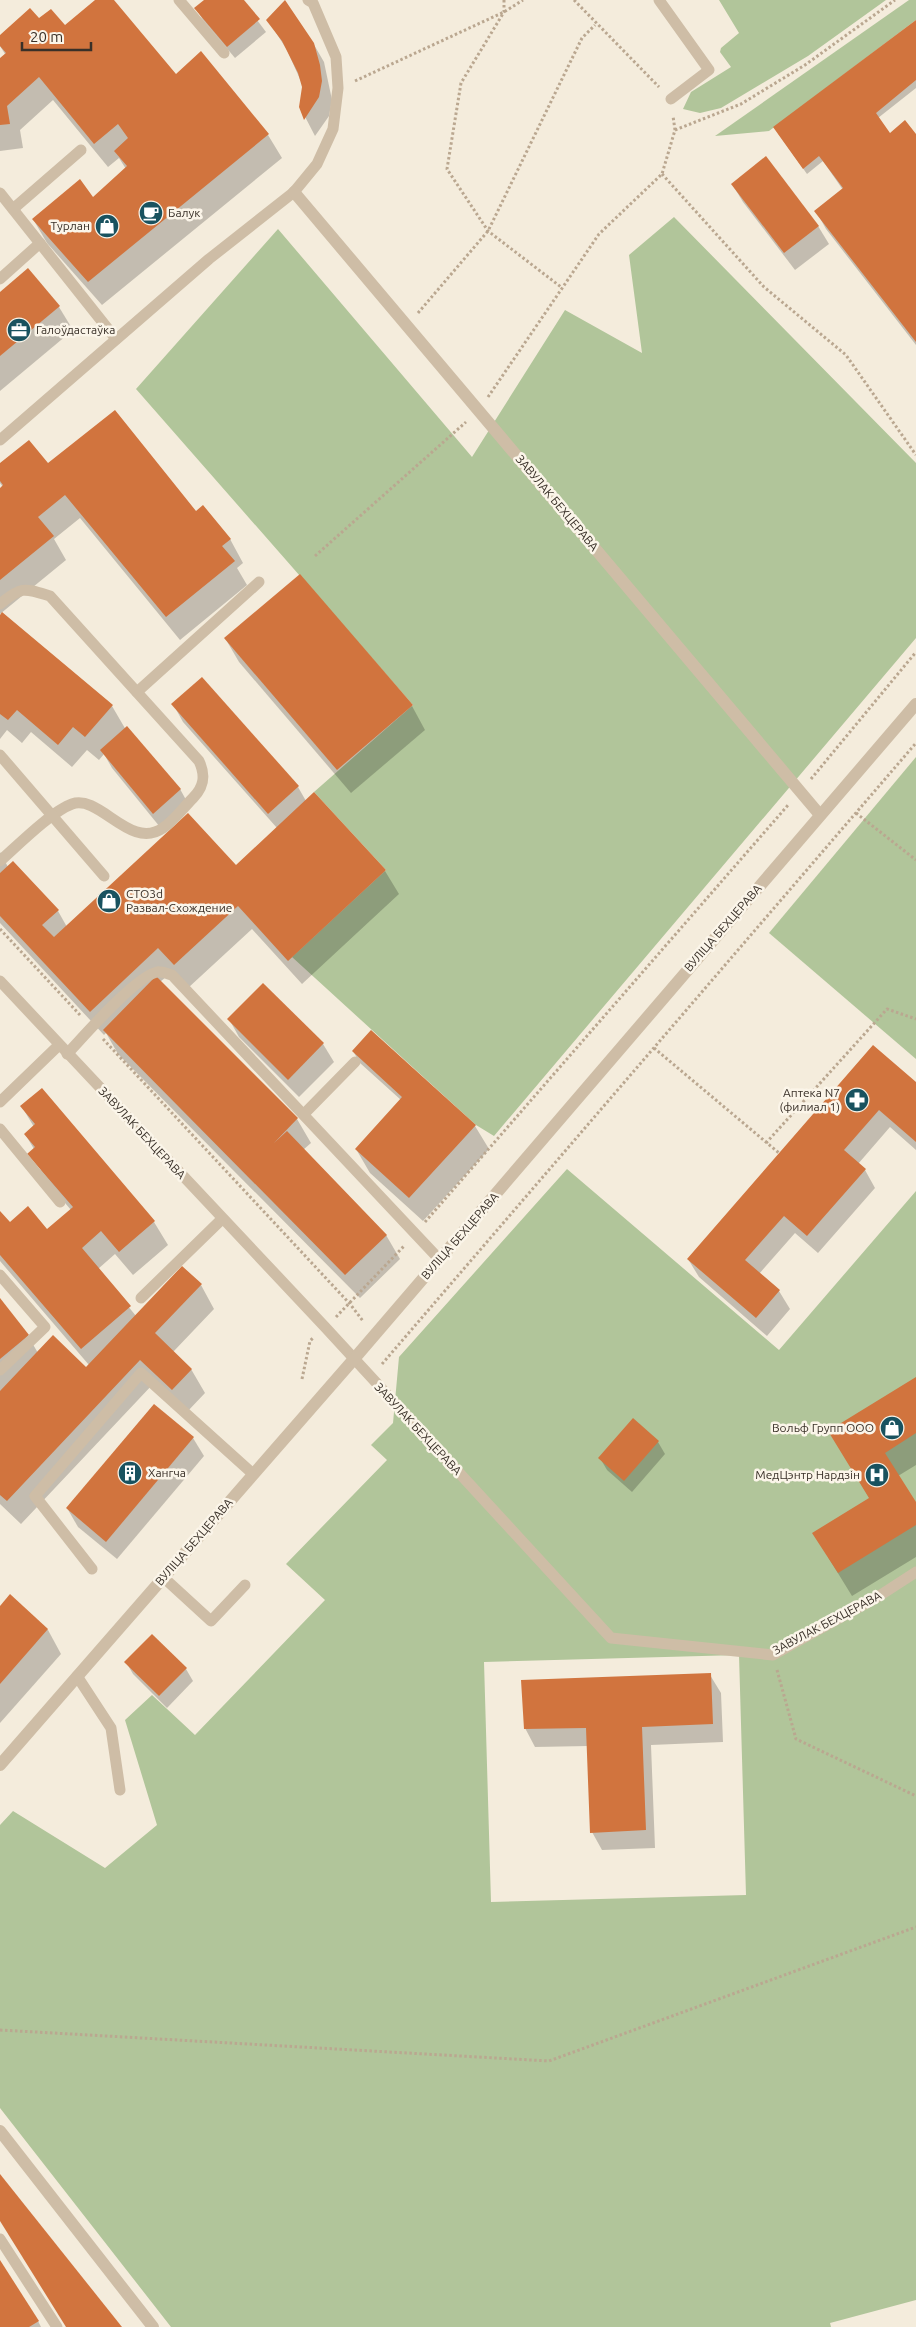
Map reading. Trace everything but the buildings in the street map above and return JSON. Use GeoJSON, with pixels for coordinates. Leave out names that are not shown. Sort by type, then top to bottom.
{"type":"FeatureCollection","features":[{"type":"Feature","properties":{"kind":"street","name":"ЗАВУЛАК БЕХЦЕРАВА"},"geometry":{"type":"LineString","coordinates":[[294,192],[820,815]]}},
{"type":"Feature","properties":{"kind":"street","name":"ВУЛІЦА БЕХЦЕРАВА"},"geometry":{"type":"LineString","coordinates":[[0,1764],[354,1360],[916,704]]}},
{"type":"Feature","properties":{"kind":"street"},"geometry":{"type":"LineString","coordinates":[[0,2130],[153,2327]]}},
{"type":"Feature","properties":{"kind":"lane"},"geometry":{"type":"LineString","coordinates":[[179,0],[224,52]]}},
{"type":"Feature","properties":{"kind":"lane"},"geometry":{"type":"LineString","coordinates":[[0,440],[209,259],[294,192],[317,164],[333,129],[338,88],[336,57],[313,3],[308,0]]}},
{"type":"Feature","properties":{"kind":"lane"},"geometry":{"type":"LineString","coordinates":[[659,0],[709,70],[671,99]]}},
{"type":"Feature","properties":{"kind":"lane"},"geometry":{"type":"LineString","coordinates":[[13,209],[81,150]]}},
{"type":"Feature","properties":{"kind":"lane"},"geometry":{"type":"LineString","coordinates":[[0,193],[116,339]]}},
{"type":"Feature","properties":{"kind":"lane"},"geometry":{"type":"LineString","coordinates":[[0,279],[40,243]]}},
{"type":"Feature","properties":{"kind":"lane"},"geometry":{"type":"LineString","coordinates":[[137,692],[258,582]]}},
{"type":"Feature","properties":{"kind":"lane"},"geometry":{"type":"LineString","coordinates":[[0,604],[13,594],[27,588],[50,596],[199,761],[204,773],[201,790],[163,828],[152,833],[136,832],[86,804],[73,803],[54,816],[0,861]]}},
{"type":"Feature","properties":{"kind":"lane"},"geometry":{"type":"LineString","coordinates":[[0,755],[104,876]]}},
{"type":"Feature","properties":{"kind":"lane"},"geometry":{"type":"LineString","coordinates":[[68,1054],[144,978],[158,971],[172,975],[439,1259]]}},
{"type":"Feature","properties":{"kind":"lane","name":"ЗАВУЛАК БЕХЦЕРАВА"},"geometry":{"type":"LineString","coordinates":[[0,981],[325,1327],[611,1638],[773,1655],[879,1596],[916,1572]]}},
{"type":"Feature","properties":{"kind":"lane"},"geometry":{"type":"LineString","coordinates":[[0,1102],[59,1045]]}},
{"type":"Feature","properties":{"kind":"lane"},"geometry":{"type":"LineString","coordinates":[[304,1114],[355,1062]]}},
{"type":"Feature","properties":{"kind":"lane"},"geometry":{"type":"LineString","coordinates":[[0,1129],[60,1202]]}},
{"type":"Feature","properties":{"kind":"lane"},"geometry":{"type":"LineString","coordinates":[[141,1298],[222,1219]]}},
{"type":"Feature","properties":{"kind":"lane"},"geometry":{"type":"LineString","coordinates":[[0,1275],[45,1327],[0,1370]]}},
{"type":"Feature","properties":{"kind":"lane"},"geometry":{"type":"LineString","coordinates":[[92,1569],[35,1496],[141,1373],[253,1474]]}},
{"type":"Feature","properties":{"kind":"lane"},"geometry":{"type":"LineString","coordinates":[[163,1577],[211,1621],[245,1585]]}},
{"type":"Feature","properties":{"kind":"lane"},"geometry":{"type":"LineString","coordinates":[[78,1676],[111,1728],[120,1790]]}},
{"type":"Feature","properties":{"kind":"lane"},"geometry":{"type":"LineString","coordinates":[[0,2238],[57,2327]]}},
{"type":"Feature","properties":{"kind":"path"},"geometry":{"type":"LineString","coordinates":[[504,0],[504,12],[461,84],[447,169],[488,231],[561,287]]}},
{"type":"Feature","properties":{"kind":"path"},"geometry":{"type":"LineString","coordinates":[[338,88],[504,12],[523,0]]}},
{"type":"Feature","properties":{"kind":"path"},"geometry":{"type":"LineString","coordinates":[[315,556],[479,410],[561,287],[599,234],[662,174],[675,130],[671,99],[574,0]]}},
{"type":"Feature","properties":{"kind":"path"},"geometry":{"type":"LineString","coordinates":[[675,130],[742,104],[805,65],[894,0]]}},
{"type":"Feature","properties":{"kind":"path"},"geometry":{"type":"LineString","coordinates":[[406,326],[488,231],[582,38],[596,24]]}},
{"type":"Feature","properties":{"kind":"path"},"geometry":{"type":"LineString","coordinates":[[662,174],[764,287],[846,355],[916,455]]}},
{"type":"Feature","properties":{"kind":"path"},"geometry":{"type":"LineString","coordinates":[[302,1379],[310,1341],[350,1304],[416,1233],[800,792],[916,652]]}},
{"type":"Feature","properties":{"kind":"path"},"geometry":{"type":"LineString","coordinates":[[370,1377],[916,743]]}},
{"type":"Feature","properties":{"kind":"path"},"geometry":{"type":"LineString","coordinates":[[856,813],[916,860]]}},
{"type":"Feature","properties":{"kind":"path"},"geometry":{"type":"LineString","coordinates":[[0,929],[350,1304],[389,1356]]}},
{"type":"Feature","properties":{"kind":"path"},"geometry":{"type":"LineString","coordinates":[[766,1143],[887,1009],[916,1019]]}},
{"type":"Feature","properties":{"kind":"path"},"geometry":{"type":"LineString","coordinates":[[654,1048],[778,1153]]}},
{"type":"Feature","properties":{"kind":"path"},"geometry":{"type":"LineString","coordinates":[[773,1655],[796,1739],[916,1796]]}},
{"type":"Feature","properties":{"kind":"path"},"geometry":{"type":"LineString","coordinates":[[0,2030],[549,2061],[916,1927]]}},
{"type":"Feature","properties":{"kind":"green space"},"geometry":{"type":"Polygon","coordinates":[[[719,0],[886,0],[808,56],[721,108],[700,113],[683,109],[691,92],[731,67],[720,52],[721,48],[739,33],[719,0]]]}},
{"type":"Feature","properties":{"kind":"green space"},"geometry":{"type":"Polygon","coordinates":[[[909,0],[916,0],[916,20],[769,131],[715,136],[909,0]]]}},
{"type":"Feature","properties":{"kind":"green space"},"geometry":{"type":"Polygon","coordinates":[[[674,217],[916,463],[916,638],[494,1136],[476,1125],[292,957],[386,870],[314,792],[413,705],[136,389],[278,229],[472,457],[565,310],[642,353],[629,255],[674,217]]]}},
{"type":"Feature","properties":{"kind":"green space"},"geometry":{"type":"Polygon","coordinates":[[[916,757],[916,1059],[769,933],[916,757]]]}},
{"type":"Feature","properties":{"kind":"green space"},"geometry":{"type":"Polygon","coordinates":[[[567,1169],[779,1350],[916,1191],[916,2300],[830,2323],[831,2327],[171,2327],[0,2108],[0,1825],[13,1811],[105,1868],[157,1825],[125,1720],[152,1695],[195,1735],[325,1600],[286,1564],[387,1460],[371,1445],[393,1423],[399,1357],[567,1169]],[[739,1655],[484,1662],[491,1902],[746,1895],[739,1655]]]}},
{"type":"Feature","properties":{"kind":"place","name":"Балук"},"geometry":{"type":"Point","coordinates":[151,213]}},
{"type":"Feature","properties":{"kind":"place","name":"Турлан"},"geometry":{"type":"Point","coordinates":[107,226]}},
{"type":"Feature","properties":{"kind":"place","name":"Галоўдастаўка"},"geometry":{"type":"Point","coordinates":[19,330]}},
{"type":"Feature","properties":{"kind":"place","name":"СТО3d Развал-Схождение"},"geometry":{"type":"Point","coordinates":[109,901]}},
{"type":"Feature","properties":{"kind":"place","name":"Аптека N7 (филиал 1)"},"geometry":{"type":"Point","coordinates":[857,1100]}},
{"type":"Feature","properties":{"kind":"place","name":"Вольф Групп ООО"},"geometry":{"type":"Point","coordinates":[892,1428]}},
{"type":"Feature","properties":{"kind":"place","name":"Хангча"},"geometry":{"type":"Point","coordinates":[130,1473]}},
{"type":"Feature","properties":{"kind":"place","name":"МедЦэнтр Нардзін"},"geometry":{"type":"Point","coordinates":[877,1475]}}]}
